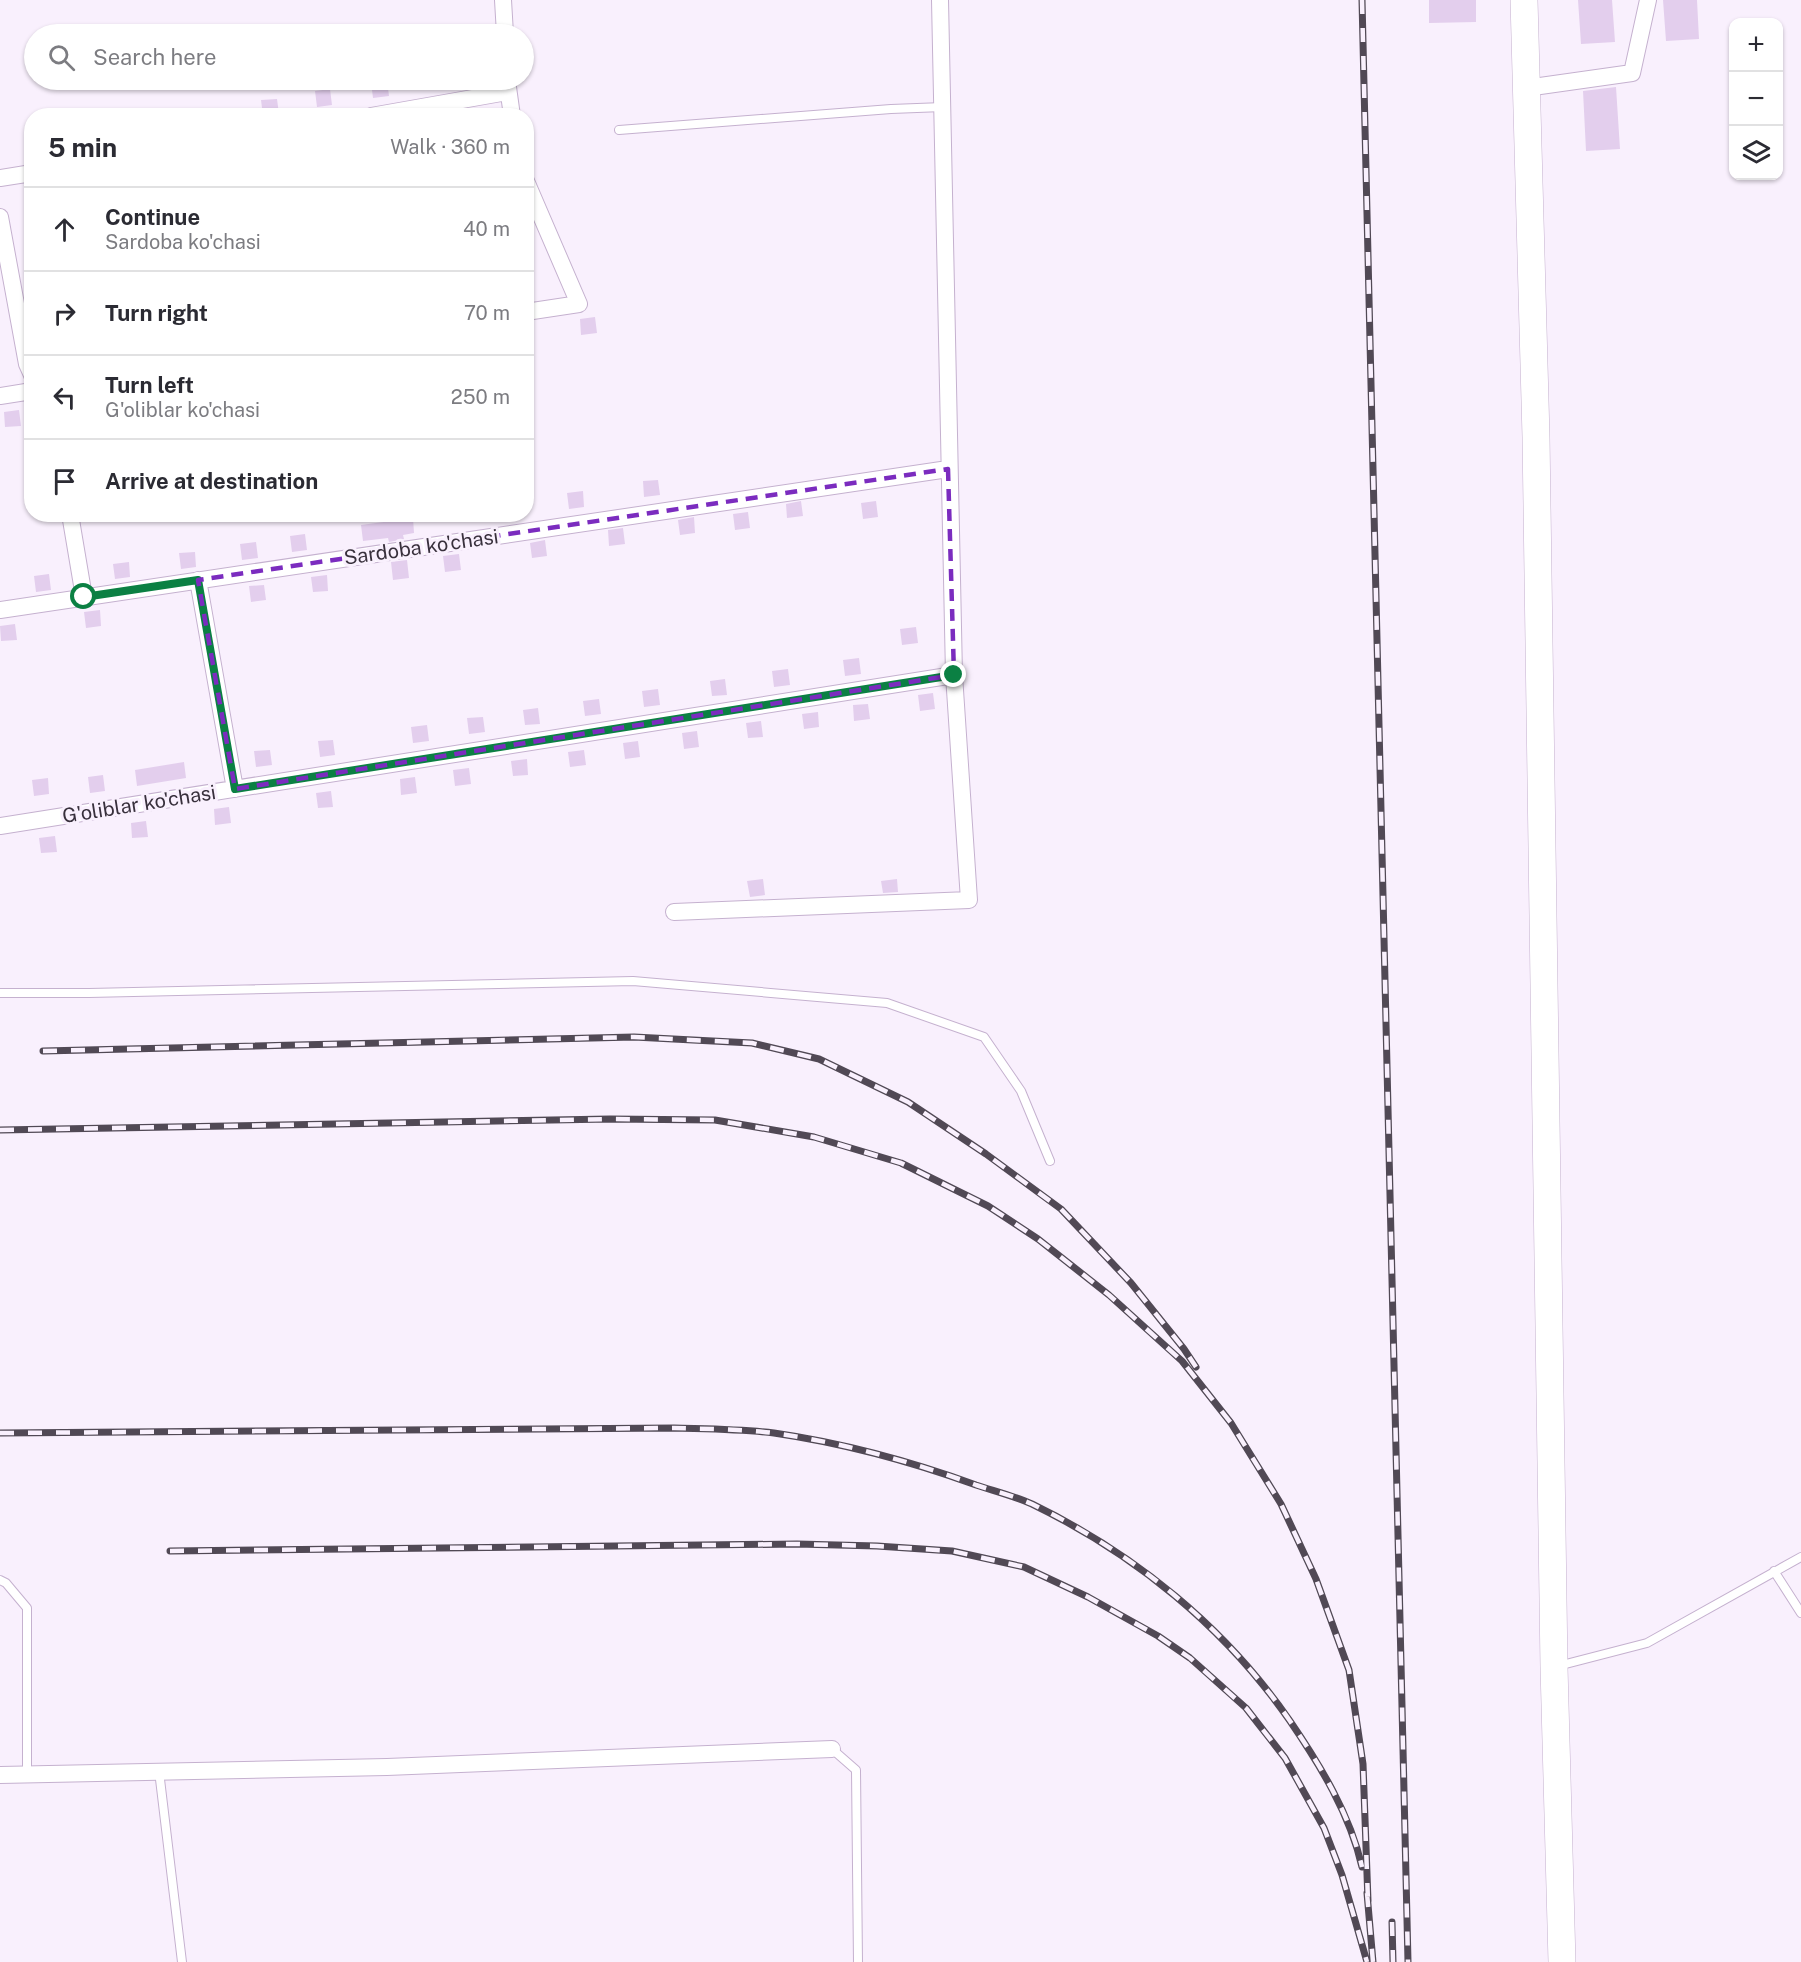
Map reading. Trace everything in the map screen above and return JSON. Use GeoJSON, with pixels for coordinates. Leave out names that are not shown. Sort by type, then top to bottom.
{"type":"FeatureCollection","features":[{"type":"Feature","properties":{"kind":"main road"},"geometry":{"type":"LineString","coordinates":[[1524,0],[1536,437],[1554,1667],[1562,1962]]}},
{"type":"Feature","properties":{"kind":"street"},"geometry":{"type":"LineString","coordinates":[[503,0],[504,24]]}},
{"type":"Feature","properties":{"kind":"street"},"geometry":{"type":"LineString","coordinates":[[674,912],[969,900],[954,675],[940,0]]}},
{"type":"Feature","properties":{"kind":"street"},"geometry":{"type":"LineString","coordinates":[[1526,88],[1632,73],[1648,0]]}},
{"type":"Feature","properties":{"kind":"street"},"geometry":{"type":"LineString","coordinates":[[407,108],[489,90]]}},
{"type":"Feature","properties":{"kind":"street"},"geometry":{"type":"LineString","coordinates":[[508,90],[511,108]]}},
{"type":"Feature","properties":{"kind":"street"},"geometry":{"type":"LineString","coordinates":[[0,178],[24,174]]}},
{"type":"Feature","properties":{"kind":"street"},"geometry":{"type":"LineString","coordinates":[[534,200],[579,304],[534,311]]}},
{"type":"Feature","properties":{"kind":"street"},"geometry":{"type":"LineString","coordinates":[[0,217],[24,348]]}},
{"type":"Feature","properties":{"kind":"street"},"geometry":{"type":"LineString","coordinates":[[0,396],[24,392]]}},
{"type":"Feature","properties":{"kind":"street","name":"Sardoba ko'chasi"},"geometry":{"type":"LineString","coordinates":[[0,610],[948,470]]}},
{"type":"Feature","properties":{"kind":"street"},"geometry":{"type":"LineString","coordinates":[[71,522],[84,597]]}},
{"type":"Feature","properties":{"kind":"street"},"geometry":{"type":"LineString","coordinates":[[198,580],[235,789]]}},
{"type":"Feature","properties":{"kind":"street","name":"G'oliblar ko'chasi"},"geometry":{"type":"LineString","coordinates":[[0,826],[954,675]]}},
{"type":"Feature","properties":{"kind":"street"},"geometry":{"type":"LineString","coordinates":[[0,1775],[387,1767],[832,1749]]}},
{"type":"Feature","properties":{"kind":"lane"},"geometry":{"type":"LineString","coordinates":[[619,130],[891,108],[943,107]]}},
{"type":"Feature","properties":{"kind":"lane"},"geometry":{"type":"LineString","coordinates":[[0,993],[101,993],[633,981],[887,1003],[984,1037],[1021,1091],[1050,1161]]}},
{"type":"Feature","properties":{"kind":"lane"},"geometry":{"type":"LineString","coordinates":[[1554,1667],[1647,1643],[1801,1557]]}},
{"type":"Feature","properties":{"kind":"lane"},"geometry":{"type":"LineString","coordinates":[[1774,1571],[1801,1613]]}},
{"type":"Feature","properties":{"kind":"lane"},"geometry":{"type":"LineString","coordinates":[[0,1580],[6,1583],[27,1608],[27,1774]]}},
{"type":"Feature","properties":{"kind":"lane"},"geometry":{"type":"LineString","coordinates":[[832,1749],[856,1770],[858,1962]]}},
{"type":"Feature","properties":{"kind":"lane"},"geometry":{"type":"LineString","coordinates":[[159,1771],[182,1962]]}},
{"type":"Feature","properties":{"kind":"highlighted area"},"geometry":{"type":"Polygon","coordinates":[[[948,469],[954,675],[235,789],[198,580],[948,469]]]}},
{"type":"Feature","properties":{"kind":"building"},"geometry":{"type":"Polygon","coordinates":[[[1429,0],[1476,0],[1476,22],[1429,23],[1429,0]]]}},
{"type":"Feature","properties":{"kind":"building"},"geometry":{"type":"Polygon","coordinates":[[[1578,0],[1612,0],[1615,42],[1581,44],[1578,0]]]}},
{"type":"Feature","properties":{"kind":"building"},"geometry":{"type":"Polygon","coordinates":[[[1663,0],[1697,0],[1699,39],[1666,41],[1663,0]]]}},
{"type":"Feature","properties":{"kind":"building"},"geometry":{"type":"Polygon","coordinates":[[[1616,87],[1620,149],[1586,151],[1583,91],[1616,87]]]}},
{"type":"Feature","properties":{"kind":"building"},"geometry":{"type":"Polygon","coordinates":[[[330,90],[332,105],[317,107],[315,91],[330,90]]]}},
{"type":"Feature","properties":{"kind":"building"},"geometry":{"type":"Polygon","coordinates":[[[372,90],[388,90],[389,96],[373,98],[372,90]]]}},
{"type":"Feature","properties":{"kind":"building"},"geometry":{"type":"Polygon","coordinates":[[[277,99],[278,108],[262,108],[261,100],[277,99]]]}},
{"type":"Feature","properties":{"kind":"building"},"geometry":{"type":"Polygon","coordinates":[[[595,317],[597,333],[581,335],[580,319],[595,317]]]}},
{"type":"Feature","properties":{"kind":"building"},"geometry":{"type":"Polygon","coordinates":[[[19,410],[21,426],[5,427],[4,412],[19,410]]]}},
{"type":"Feature","properties":{"kind":"building"},"geometry":{"type":"Polygon","coordinates":[[[658,480],[660,495],[644,497],[643,481],[658,480]]]}},
{"type":"Feature","properties":{"kind":"building"},"geometry":{"type":"Polygon","coordinates":[[[583,491],[584,507],[569,509],[567,493],[583,491]]]}},
{"type":"Feature","properties":{"kind":"building"},"geometry":{"type":"Polygon","coordinates":[[[801,501],[803,516],[787,518],[786,504],[801,501]]]}},
{"type":"Feature","properties":{"kind":"building"},"geometry":{"type":"Polygon","coordinates":[[[876,501],[878,517],[863,519],[861,503],[876,501]]]}},
{"type":"Feature","properties":{"kind":"building"},"geometry":{"type":"Polygon","coordinates":[[[748,512],[750,528],[735,530],[733,514],[748,512]]]}},
{"type":"Feature","properties":{"kind":"building"},"geometry":{"type":"Polygon","coordinates":[[[694,517],[695,533],[680,535],[678,520],[694,517]]]}},
{"type":"Feature","properties":{"kind":"building"},"geometry":{"type":"Polygon","coordinates":[[[413,522],[414,533],[403,535],[404,539],[389,542],[388,538],[363,541],[361,525],[413,522]]]}},
{"type":"Feature","properties":{"kind":"building"},"geometry":{"type":"Polygon","coordinates":[[[623,528],[625,544],[609,546],[608,530],[623,528]]]}},
{"type":"Feature","properties":{"kind":"building"},"geometry":{"type":"Polygon","coordinates":[[[305,534],[307,550],[292,552],[290,536],[305,534]]]}},
{"type":"Feature","properties":{"kind":"building"},"geometry":{"type":"Polygon","coordinates":[[[545,540],[547,556],[532,558],[530,543],[545,540]]]}},
{"type":"Feature","properties":{"kind":"building"},"geometry":{"type":"Polygon","coordinates":[[[256,542],[258,558],[242,560],[240,544],[256,542]]]}},
{"type":"Feature","properties":{"kind":"building"},"geometry":{"type":"Polygon","coordinates":[[[195,552],[196,567],[181,569],[179,553],[195,552]]]}},
{"type":"Feature","properties":{"kind":"building"},"geometry":{"type":"Polygon","coordinates":[[[459,554],[461,570],[445,572],[443,556],[459,554]]]}},
{"type":"Feature","properties":{"kind":"building"},"geometry":{"type":"Polygon","coordinates":[[[407,560],[409,578],[393,580],[391,562],[407,560]]]}},
{"type":"Feature","properties":{"kind":"building"},"geometry":{"type":"Polygon","coordinates":[[[129,562],[130,577],[115,579],[113,564],[129,562]]]}},
{"type":"Feature","properties":{"kind":"building"},"geometry":{"type":"Polygon","coordinates":[[[49,574],[51,590],[36,592],[34,576],[49,574]]]}},
{"type":"Feature","properties":{"kind":"building"},"geometry":{"type":"Polygon","coordinates":[[[327,575],[328,591],[313,592],[311,577],[327,575]]]}},
{"type":"Feature","properties":{"kind":"building"},"geometry":{"type":"Polygon","coordinates":[[[264,585],[266,600],[251,602],[249,586],[264,585]]]}},
{"type":"Feature","properties":{"kind":"building"},"geometry":{"type":"Polygon","coordinates":[[[100,610],[101,626],[86,628],[84,612],[100,610]]]}},
{"type":"Feature","properties":{"kind":"building"},"geometry":{"type":"Polygon","coordinates":[[[15,624],[17,640],[1,641],[0,626],[15,624]]]}},
{"type":"Feature","properties":{"kind":"building"},"geometry":{"type":"Polygon","coordinates":[[[916,627],[918,643],[902,645],[900,629],[916,627]]]}},
{"type":"Feature","properties":{"kind":"building"},"geometry":{"type":"Polygon","coordinates":[[[859,658],[861,674],[845,676],[843,660],[859,658]]]}},
{"type":"Feature","properties":{"kind":"building"},"geometry":{"type":"Polygon","coordinates":[[[788,669],[790,685],[774,687],[772,671],[788,669]]]}},
{"type":"Feature","properties":{"kind":"building"},"geometry":{"type":"Polygon","coordinates":[[[725,679],[727,695],[712,696],[710,681],[725,679]]]}},
{"type":"Feature","properties":{"kind":"building"},"geometry":{"type":"Polygon","coordinates":[[[658,689],[660,705],[644,707],[642,691],[658,689]]]}},
{"type":"Feature","properties":{"kind":"building"},"geometry":{"type":"Polygon","coordinates":[[[933,693],[935,709],[920,711],[918,695],[933,693]]]}},
{"type":"Feature","properties":{"kind":"building"},"geometry":{"type":"Polygon","coordinates":[[[599,699],[601,714],[585,716],[583,701],[599,699]]]}},
{"type":"Feature","properties":{"kind":"building"},"geometry":{"type":"Polygon","coordinates":[[[868,704],[870,719],[854,721],[853,705],[868,704]]]}},
{"type":"Feature","properties":{"kind":"building"},"geometry":{"type":"Polygon","coordinates":[[[538,708],[540,724],[525,725],[523,710],[538,708]]]}},
{"type":"Feature","properties":{"kind":"building"},"geometry":{"type":"Polygon","coordinates":[[[818,712],[819,727],[804,729],[802,714],[818,712]]]}},
{"type":"Feature","properties":{"kind":"building"},"geometry":{"type":"Polygon","coordinates":[[[483,717],[485,732],[469,734],[467,718],[483,717]]]}},
{"type":"Feature","properties":{"kind":"building"},"geometry":{"type":"Polygon","coordinates":[[[761,721],[763,737],[748,738],[746,723],[761,721]]]}},
{"type":"Feature","properties":{"kind":"building"},"geometry":{"type":"Polygon","coordinates":[[[427,725],[429,741],[413,743],[411,727],[427,725]]]}},
{"type":"Feature","properties":{"kind":"building"},"geometry":{"type":"Polygon","coordinates":[[[697,731],[699,747],[684,749],[682,733],[697,731]]]}},
{"type":"Feature","properties":{"kind":"building"},"geometry":{"type":"Polygon","coordinates":[[[333,740],[335,755],[320,757],[318,741],[333,740]]]}},
{"type":"Feature","properties":{"kind":"building"},"geometry":{"type":"Polygon","coordinates":[[[638,741],[640,757],[625,759],[623,743],[638,741]]]}},
{"type":"Feature","properties":{"kind":"building"},"geometry":{"type":"Polygon","coordinates":[[[270,750],[272,765],[256,767],[254,751],[270,750]]]}},
{"type":"Feature","properties":{"kind":"building"},"geometry":{"type":"Polygon","coordinates":[[[584,750],[586,765],[570,767],[568,752],[584,750]]]}},
{"type":"Feature","properties":{"kind":"building"},"geometry":{"type":"Polygon","coordinates":[[[527,759],[528,775],[513,776],[511,761],[527,759]]]}},
{"type":"Feature","properties":{"kind":"building"},"geometry":{"type":"Polygon","coordinates":[[[184,762],[186,778],[137,786],[135,770],[184,762]]]}},
{"type":"Feature","properties":{"kind":"building"},"geometry":{"type":"Polygon","coordinates":[[[469,768],[471,784],[455,786],[453,770],[469,768]]]}},
{"type":"Feature","properties":{"kind":"building"},"geometry":{"type":"Polygon","coordinates":[[[103,775],[105,791],[90,793],[88,777],[103,775]]]}},
{"type":"Feature","properties":{"kind":"building"},"geometry":{"type":"Polygon","coordinates":[[[415,777],[417,793],[401,795],[400,779],[415,777]]]}},
{"type":"Feature","properties":{"kind":"building"},"geometry":{"type":"Polygon","coordinates":[[[48,778],[49,794],[34,796],[32,780],[48,778]]]}},
{"type":"Feature","properties":{"kind":"building"},"geometry":{"type":"Polygon","coordinates":[[[331,791],[333,807],[318,808],[316,793],[331,791]]]}},
{"type":"Feature","properties":{"kind":"building"},"geometry":{"type":"Polygon","coordinates":[[[229,807],[231,823],[215,825],[214,809],[229,807]]]}},
{"type":"Feature","properties":{"kind":"building"},"geometry":{"type":"Polygon","coordinates":[[[146,821],[148,837],[132,838],[131,823],[146,821]]]}},
{"type":"Feature","properties":{"kind":"building"},"geometry":{"type":"Polygon","coordinates":[[[55,836],[57,852],[41,853],[39,838],[55,836]]]}},
{"type":"Feature","properties":{"kind":"building"},"geometry":{"type":"Polygon","coordinates":[[[763,879],[765,895],[750,897],[747,881],[763,879]]]}},
{"type":"Feature","properties":{"kind":"building"},"geometry":{"type":"Polygon","coordinates":[[[897,879],[898,892],[883,893],[881,881],[897,879]]]}},
{"type":"Feature","properties":{"kind":"railway"},"geometry":{"type":"LineString","coordinates":[[1362,0],[1408,1962]]}},
{"type":"Feature","properties":{"kind":"railway"},"geometry":{"type":"LineString","coordinates":[[43,1051],[634,1037],[752,1043],[819,1059],[908,1102],[986,1154],[1061,1209],[1131,1283],[1196,1367]]}},
{"type":"Feature","properties":{"kind":"railway"},"geometry":{"type":"LineString","coordinates":[[0,1130],[610,1119],[715,1120],[814,1137],[901,1163],[988,1206],[1038,1239],[1109,1295],[1182,1361],[1231,1423],[1281,1504],[1316,1579],[1349,1670],[1363,1764],[1368,1901]]}},
{"type":"Feature","properties":{"kind":"railway"},"geometry":{"type":"LineString","coordinates":[[0,1433],[724,1429],[774,1433],[825,1442],[926,1468],[1025,1501],[1070,1524],[1142,1570],[1207,1624],[1237,1654],[1264,1687],[1312,1755],[1342,1809],[1362,1867]]}},
{"type":"Feature","properties":{"kind":"railway"},"geometry":{"type":"LineString","coordinates":[[170,1551],[797,1544],[952,1551],[1024,1567],[1088,1597],[1158,1636],[1190,1658],[1246,1708],[1285,1758],[1324,1828],[1342,1875],[1367,1962]]}},
{"type":"Feature","properties":{"kind":"railway"},"geometry":{"type":"LineString","coordinates":[[1367,1893],[1373,1962]]}},
{"type":"Feature","properties":{"kind":"railway"},"geometry":{"type":"LineString","coordinates":[[1392,1922],[1393,1962]]}},
{"type":"Feature","properties":{"kind":"route"},"geometry":{"type":"LineString","coordinates":[[84,597],[198,580],[235,789],[954,675]]}}]}
